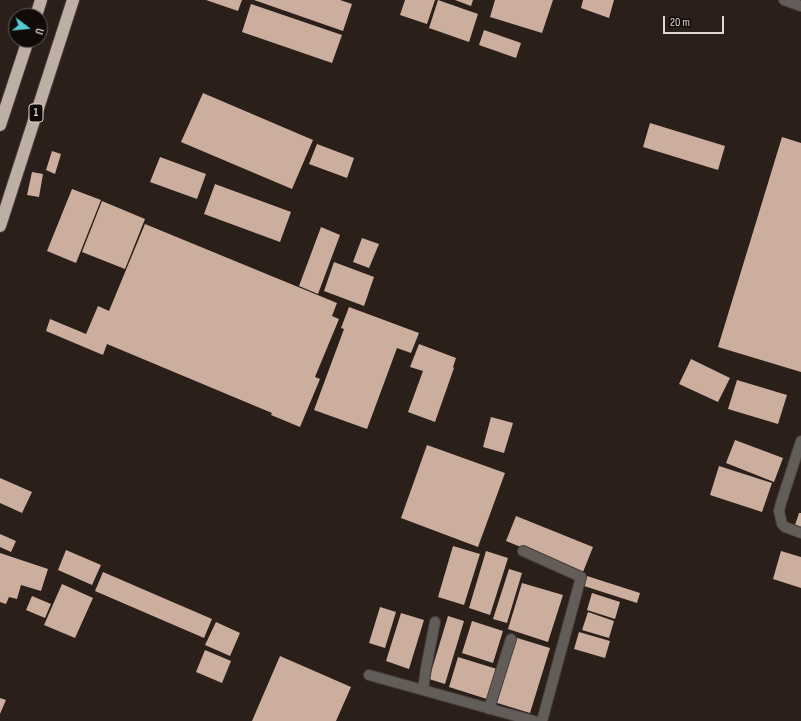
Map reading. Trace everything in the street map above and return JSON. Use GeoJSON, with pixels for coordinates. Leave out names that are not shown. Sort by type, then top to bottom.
{"type":"FeatureCollection","features":[{"type":"Feature","properties":{"kind":"highway","name":"1"},"geometry":{"type":"LineString","coordinates":[[0,226],[73,0]]}},
{"type":"Feature","properties":{"kind":"highway"},"geometry":{"type":"LineString","coordinates":[[0,125],[25,48]]}},
{"type":"Feature","properties":{"kind":"street"},"geometry":{"type":"LineString","coordinates":[[784,0],[801,6]]}},
{"type":"Feature","properties":{"kind":"street"},"geometry":{"type":"LineString","coordinates":[[801,441],[779,511],[782,524],[785,528],[801,533]]}},
{"type":"Feature","properties":{"kind":"street"},"geometry":{"type":"LineString","coordinates":[[523,551],[581,576],[542,721]]}},
{"type":"Feature","properties":{"kind":"street"},"geometry":{"type":"LineString","coordinates":[[423,690],[435,622]]}},
{"type":"Feature","properties":{"kind":"street"},"geometry":{"type":"LineString","coordinates":[[489,709],[511,639]]}},
{"type":"Feature","properties":{"kind":"street"},"geometry":{"type":"LineString","coordinates":[[369,676],[534,721]]}},
{"type":"Feature","properties":{"kind":"building"},"geometry":{"type":"Polygon","coordinates":[[[206,0],[242,0],[238,11],[206,0]]]}},
{"type":"Feature","properties":{"kind":"building"},"geometry":{"type":"Polygon","coordinates":[[[254,0],[340,0],[352,4],[343,31],[254,0]]]}},
{"type":"Feature","properties":{"kind":"building"},"geometry":{"type":"Polygon","coordinates":[[[405,0],[435,0],[427,24],[400,15],[405,0]]]}},
{"type":"Feature","properties":{"kind":"building"},"geometry":{"type":"Polygon","coordinates":[[[438,0],[478,14],[469,42],[429,28],[438,0]]]}},
{"type":"Feature","properties":{"kind":"building"},"geometry":{"type":"Polygon","coordinates":[[[455,0],[473,0],[471,6],[455,0]]]}},
{"type":"Feature","properties":{"kind":"building"},"geometry":{"type":"Polygon","coordinates":[[[495,0],[553,0],[542,33],[490,17],[495,0]]]}},
{"type":"Feature","properties":{"kind":"building"},"geometry":{"type":"Polygon","coordinates":[[[583,0],[614,0],[609,18],[581,8],[583,0]]]}},
{"type":"Feature","properties":{"kind":"building"},"geometry":{"type":"Polygon","coordinates":[[[251,4],[342,35],[332,63],[242,32],[251,4]]]}},
{"type":"Feature","properties":{"kind":"building"},"geometry":{"type":"Polygon","coordinates":[[[484,30],[521,43],[516,58],[479,45],[484,30]]]}},
{"type":"Feature","properties":{"kind":"building"},"geometry":{"type":"Polygon","coordinates":[[[203,93],[313,140],[292,189],[181,142],[203,93]]]}},
{"type":"Feature","properties":{"kind":"building"},"geometry":{"type":"Polygon","coordinates":[[[650,123],[725,146],[718,170],[643,147],[650,123]]]}},
{"type":"Feature","properties":{"kind":"building"},"geometry":{"type":"Polygon","coordinates":[[[782,137],[801,143],[801,372],[718,347],[782,137]]]}},
{"type":"Feature","properties":{"kind":"building"},"geometry":{"type":"Polygon","coordinates":[[[317,144],[354,158],[347,178],[309,164],[317,144]]]}},
{"type":"Feature","properties":{"kind":"building"},"geometry":{"type":"Polygon","coordinates":[[[52,151],[61,154],[55,174],[46,170],[52,151]]]}},
{"type":"Feature","properties":{"kind":"building"},"geometry":{"type":"Polygon","coordinates":[[[160,157],[206,174],[197,199],[150,182],[160,157]]]}},
{"type":"Feature","properties":{"kind":"building"},"geometry":{"type":"Polygon","coordinates":[[[32,172],[43,174],[39,197],[27,195],[32,172]]]}},
{"type":"Feature","properties":{"kind":"building"},"geometry":{"type":"Polygon","coordinates":[[[215,184],[291,212],[280,242],[204,214],[215,184]]]}},
{"type":"Feature","properties":{"kind":"building"},"geometry":{"type":"Polygon","coordinates":[[[72,189],[101,200],[76,263],[47,251],[72,189]]]}},
{"type":"Feature","properties":{"kind":"building"},"geometry":{"type":"Polygon","coordinates":[[[102,201],[145,219],[125,269],[82,252],[102,201]]]}},
{"type":"Feature","properties":{"kind":"building"},"geometry":{"type":"Polygon","coordinates":[[[145,224],[337,303],[332,316],[339,319],[315,377],[320,379],[300,427],[271,415],[272,413],[107,344],[103,355],[46,331],[50,319],[86,334],[98,306],[109,311],[145,224]]]}},
{"type":"Feature","properties":{"kind":"building"},"geometry":{"type":"Polygon","coordinates":[[[321,227],[340,235],[318,294],[299,286],[321,227]]]}},
{"type":"Feature","properties":{"kind":"building"},"geometry":{"type":"Polygon","coordinates":[[[362,238],[379,244],[369,268],[353,262],[362,238]]]}},
{"type":"Feature","properties":{"kind":"building"},"geometry":{"type":"Polygon","coordinates":[[[334,262],[374,277],[364,306],[324,291],[334,262]]]}},
{"type":"Feature","properties":{"kind":"building"},"geometry":{"type":"Polygon","coordinates":[[[349,307],[419,333],[411,353],[397,348],[367,429],[314,410],[344,329],[341,328],[349,307]]]}},
{"type":"Feature","properties":{"kind":"building"},"geometry":{"type":"Polygon","coordinates":[[[419,344],[456,358],[454,368],[435,422],[408,412],[423,371],[410,367],[419,344]]]}},
{"type":"Feature","properties":{"kind":"building"},"geometry":{"type":"Polygon","coordinates":[[[691,359],[730,378],[718,402],[679,384],[691,359]]]}},
{"type":"Feature","properties":{"kind":"building"},"geometry":{"type":"Polygon","coordinates":[[[737,380],[787,395],[778,424],[728,409],[737,380]]]}},
{"type":"Feature","properties":{"kind":"building"},"geometry":{"type":"Polygon","coordinates":[[[491,417],[513,423],[504,453],[483,447],[491,417]]]}},
{"type":"Feature","properties":{"kind":"building"},"geometry":{"type":"Polygon","coordinates":[[[735,440],[783,458],[774,482],[726,463],[735,440]]]}},
{"type":"Feature","properties":{"kind":"building"},"geometry":{"type":"Polygon","coordinates":[[[427,445],[505,473],[478,547],[401,518],[427,445]]]}},
{"type":"Feature","properties":{"kind":"building"},"geometry":{"type":"Polygon","coordinates":[[[719,466],[772,483],[762,512],[710,495],[719,466]]]}},
{"type":"Feature","properties":{"kind":"building"},"geometry":{"type":"Polygon","coordinates":[[[0,478],[32,492],[22,513],[0,503],[0,478]]]}},
{"type":"Feature","properties":{"kind":"building"},"geometry":{"type":"Polygon","coordinates":[[[799,513],[801,513],[801,530],[794,528],[799,513]]]}},
{"type":"Feature","properties":{"kind":"building"},"geometry":{"type":"Polygon","coordinates":[[[516,516],[593,547],[583,572],[506,541],[516,516]]]}},
{"type":"Feature","properties":{"kind":"building"},"geometry":{"type":"Polygon","coordinates":[[[0,534],[16,541],[11,552],[0,547],[0,534]]]}},
{"type":"Feature","properties":{"kind":"building"},"geometry":{"type":"Polygon","coordinates":[[[453,546],[480,554],[464,605],[438,597],[453,546]]]}},
{"type":"Feature","properties":{"kind":"building"},"geometry":{"type":"Polygon","coordinates":[[[66,550],[101,565],[92,585],[58,570],[66,550]]]}},
{"type":"Feature","properties":{"kind":"building"},"geometry":{"type":"Polygon","coordinates":[[[486,551],[508,558],[490,615],[469,608],[486,551]]]}},
{"type":"Feature","properties":{"kind":"building"},"geometry":{"type":"Polygon","coordinates":[[[781,551],[801,557],[801,588],[773,579],[781,551]]]}},
{"type":"Feature","properties":{"kind":"building"},"geometry":{"type":"Polygon","coordinates":[[[0,553],[48,569],[41,591],[21,585],[17,599],[9,597],[6,604],[0,602],[0,553]]]}},
{"type":"Feature","properties":{"kind":"building"},"geometry":{"type":"Polygon","coordinates":[[[509,569],[522,573],[507,623],[493,619],[509,569]]]}},
{"type":"Feature","properties":{"kind":"building"},"geometry":{"type":"Polygon","coordinates":[[[103,572],[212,619],[204,638],[95,591],[103,572]]]}},
{"type":"Feature","properties":{"kind":"building"},"geometry":{"type":"Polygon","coordinates":[[[587,576],[640,593],[637,603],[584,586],[587,576]]]}},
{"type":"Feature","properties":{"kind":"building"},"geometry":{"type":"Polygon","coordinates":[[[522,583],[563,595],[548,642],[508,629],[522,583]]]}},
{"type":"Feature","properties":{"kind":"building"},"geometry":{"type":"Polygon","coordinates":[[[62,584],[93,598],[75,638],[44,625],[62,584]]]}},
{"type":"Feature","properties":{"kind":"building"},"geometry":{"type":"Polygon","coordinates":[[[592,593],[620,602],[615,619],[587,610],[592,593]]]}},
{"type":"Feature","properties":{"kind":"building"},"geometry":{"type":"Polygon","coordinates":[[[32,596],[51,604],[45,618],[26,610],[32,596]]]}},
{"type":"Feature","properties":{"kind":"building"},"geometry":{"type":"Polygon","coordinates":[[[380,607],[396,612],[385,648],[369,643],[380,607]]]}},
{"type":"Feature","properties":{"kind":"building"},"geometry":{"type":"Polygon","coordinates":[[[588,612],[614,621],[609,638],[582,630],[588,612]]]}},
{"type":"Feature","properties":{"kind":"building"},"geometry":{"type":"Polygon","coordinates":[[[401,613],[424,620],[409,669],[386,661],[401,613]]]}},
{"type":"Feature","properties":{"kind":"building"},"geometry":{"type":"Polygon","coordinates":[[[448,616],[464,621],[445,684],[429,679],[448,616]]]}},
{"type":"Feature","properties":{"kind":"building"},"geometry":{"type":"Polygon","coordinates":[[[472,621],[503,631],[493,663],[462,653],[472,621]]]}},
{"type":"Feature","properties":{"kind":"building"},"geometry":{"type":"Polygon","coordinates":[[[216,622],[240,633],[230,656],[205,645],[216,622]]]}},
{"type":"Feature","properties":{"kind":"building"},"geometry":{"type":"Polygon","coordinates":[[[579,632],[610,641],[605,658],[574,649],[579,632]]]}},
{"type":"Feature","properties":{"kind":"building"},"geometry":{"type":"Polygon","coordinates":[[[514,637],[550,648],[530,713],[494,702],[514,637]]]}},
{"type":"Feature","properties":{"kind":"building"},"geometry":{"type":"Polygon","coordinates":[[[205,650],[231,661],[222,683],[196,672],[205,650]]]}},
{"type":"Feature","properties":{"kind":"building"},"geometry":{"type":"Polygon","coordinates":[[[280,656],[351,687],[336,721],[252,721],[280,656]]]}},
{"type":"Feature","properties":{"kind":"building"},"geometry":{"type":"Polygon","coordinates":[[[458,657],[500,670],[490,700],[449,687],[458,657]]]}},
{"type":"Feature","properties":{"kind":"building"},"geometry":{"type":"Polygon","coordinates":[[[0,698],[6,700],[0,714],[0,698]]]}}]}
